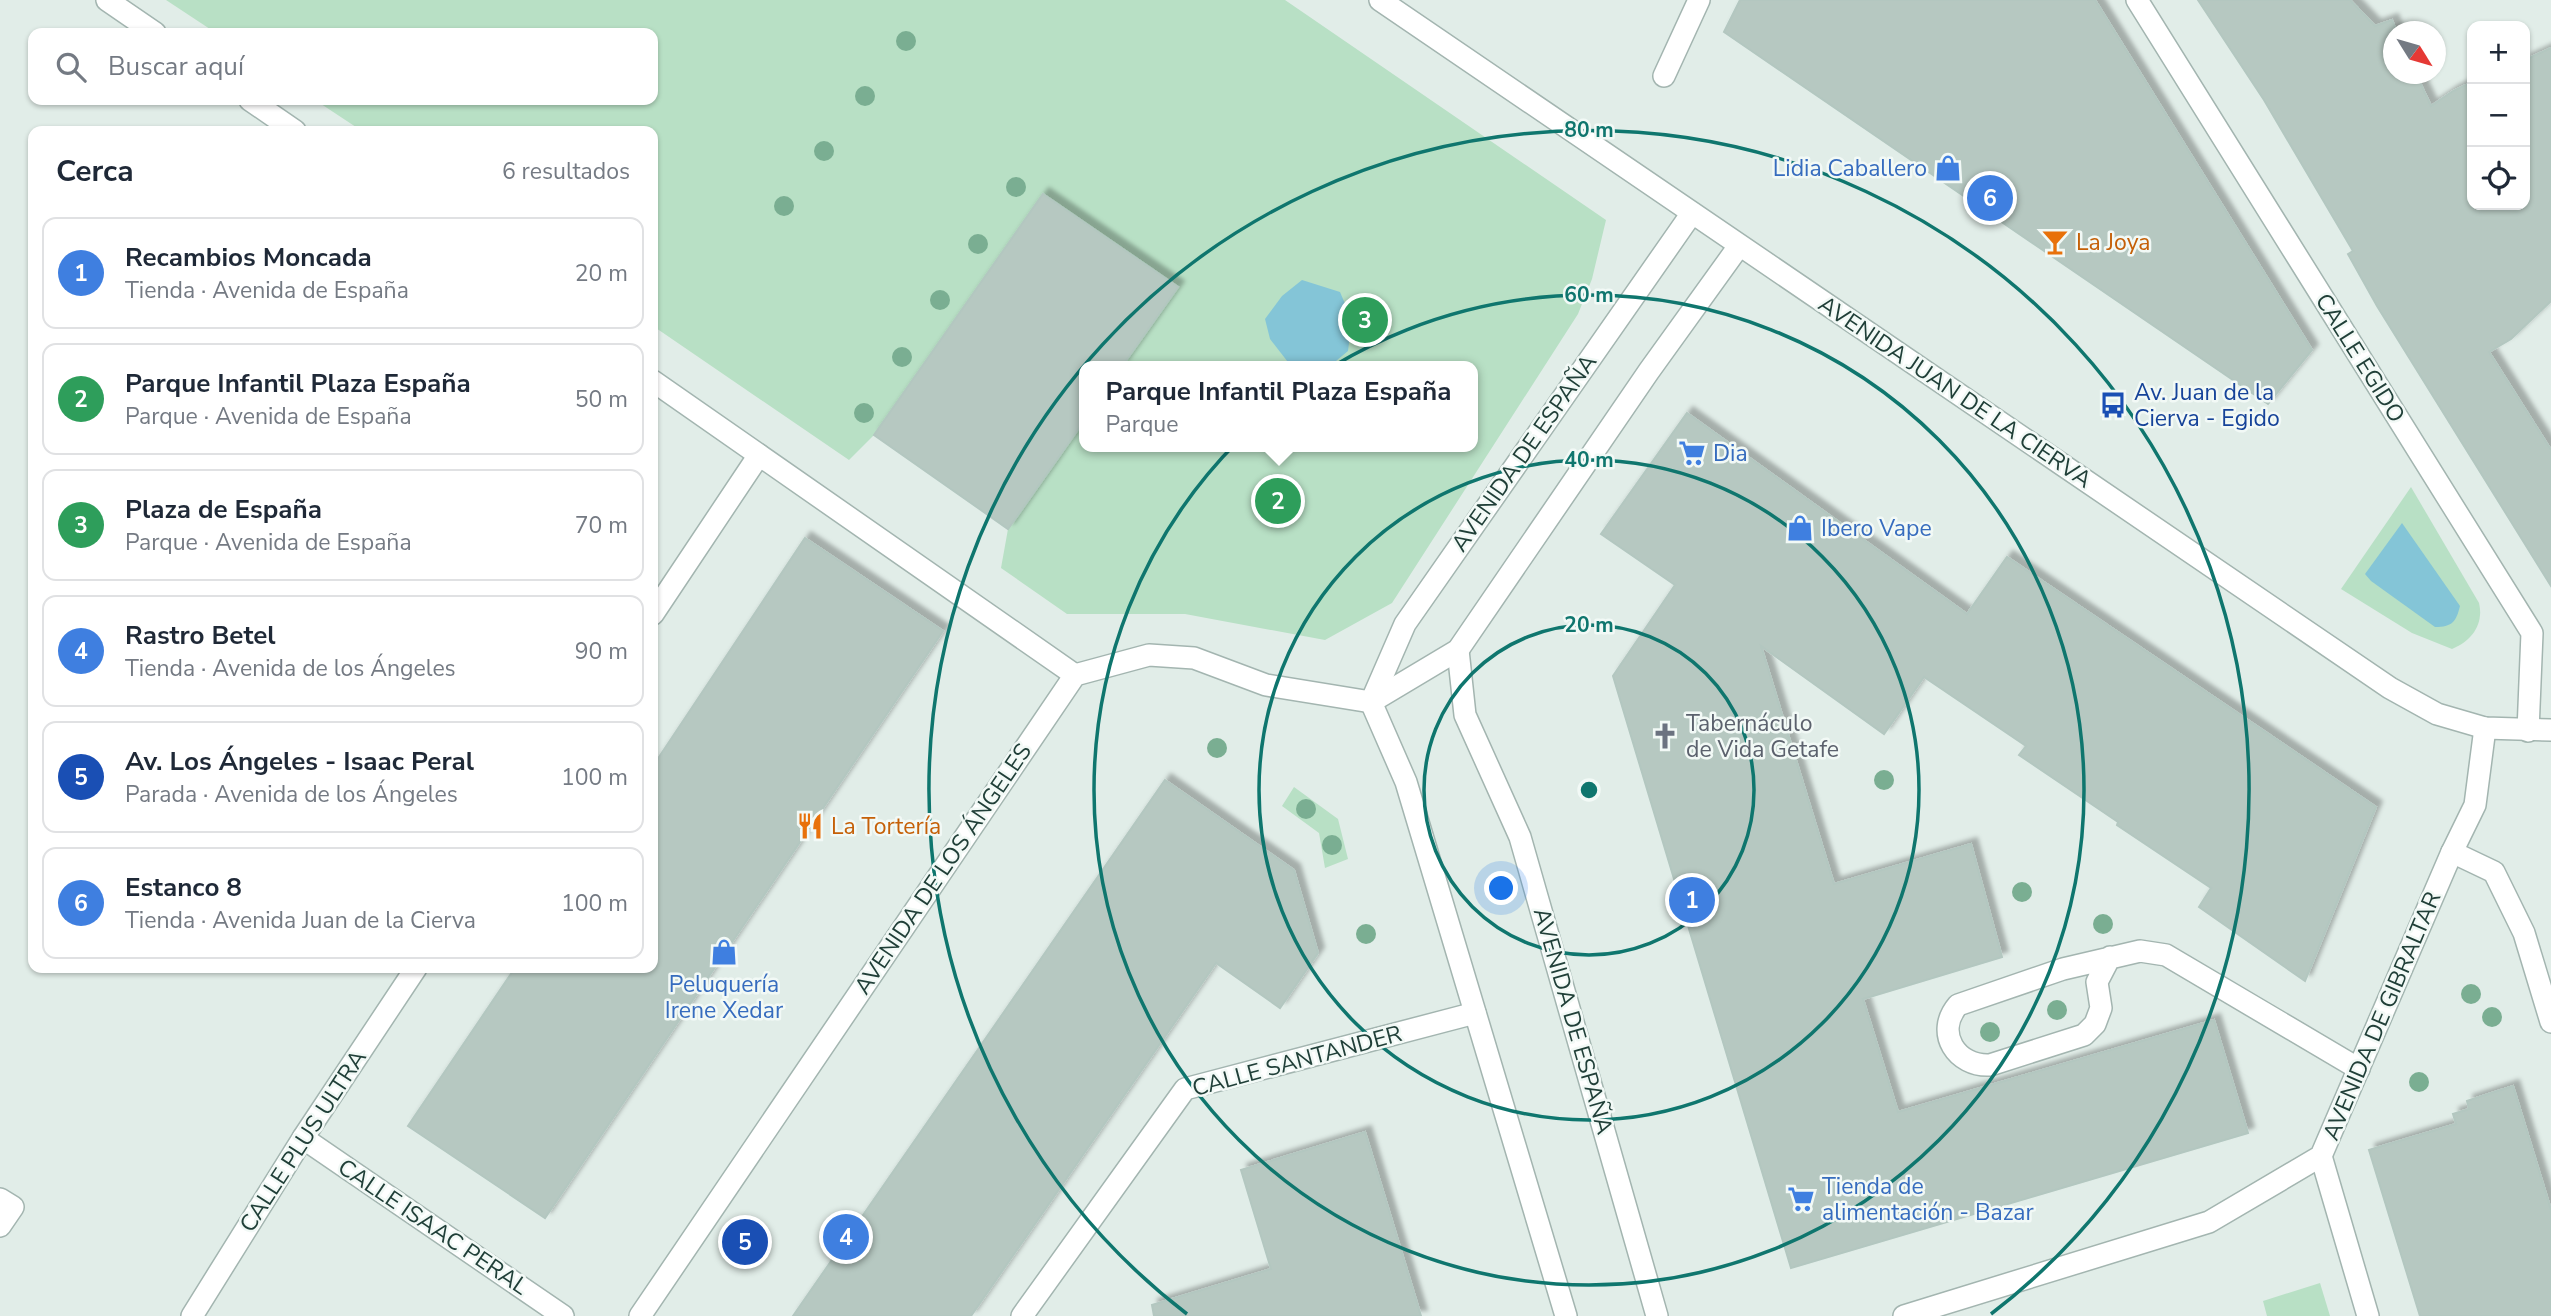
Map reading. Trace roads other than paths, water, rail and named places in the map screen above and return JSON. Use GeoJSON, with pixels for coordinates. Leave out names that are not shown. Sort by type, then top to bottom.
{"type":"FeatureCollection","features":[{"type":"Feature","properties":{"kind":"street"},"geometry":{"type":"LineString","coordinates":[[107,0],[148,28]]}},
{"type":"Feature","properties":{"kind":"street","name":"AVENIDA JUAN DE LA CIERVA"},"geometry":{"type":"LineString","coordinates":[[1380,0],[2390,688],[2437,714],[2485,729],[2551,730]]}},
{"type":"Feature","properties":{"kind":"street"},"geometry":{"type":"LineString","coordinates":[[1664,76],[1699,0]]}},
{"type":"Feature","properties":{"kind":"street","name":"CALLE EGIDO"},"geometry":{"type":"LineString","coordinates":[[2137,0],[2532,633],[2528,731]]}},
{"type":"Feature","properties":{"kind":"street"},"geometry":{"type":"LineString","coordinates":[[257,105],[288,126]]}},
{"type":"Feature","properties":{"kind":"street","name":"AVENIDA DE ESPAÑA"},"geometry":{"type":"LineString","coordinates":[[1371,702],[1405,624],[1692,213]]}},
{"type":"Feature","properties":{"kind":"street"},"geometry":{"type":"LineString","coordinates":[[658,384],[1075,675],[1149,654],[1194,657],[1266,685],[1371,702],[1458,650],[1739,246]]}},
{"type":"Feature","properties":{"kind":"street"},"geometry":{"type":"LineString","coordinates":[[658,606],[759,455]]}},
{"type":"Feature","properties":{"kind":"street","name":"AVENIDA DE ESPAÑA"},"geometry":{"type":"LineString","coordinates":[[1458,650],[1465,715],[1520,837],[1657,1316]]}},
{"type":"Feature","properties":{"kind":"street","name":"AVENIDA DE LOS ÁNGELES"},"geometry":{"type":"LineString","coordinates":[[640,1316],[1075,675]]}},
{"type":"Feature","properties":{"kind":"street"},"geometry":{"type":"LineString","coordinates":[[1371,702],[1406,782],[1566,1316]]}},
{"type":"Feature","properties":{"kind":"street","name":"AVENIDA DE GIBRALTAR"},"geometry":{"type":"LineString","coordinates":[[1904,1316],[2209,1222],[2321,1156],[2452,852],[2475,805],[2485,729]]}},
{"type":"Feature","properties":{"kind":"street"},"geometry":{"type":"LineString","coordinates":[[2452,852],[2494,872],[2524,933],[2551,1022]]}},
{"type":"Feature","properties":{"kind":"street"},"geometry":{"type":"LineString","coordinates":[[2110,957],[2098,982],[2101,1008],[2095,1024],[2084,1035],[1990,1065],[1976,1066],[1961,1056],[1951,1044],[1947,1030],[1951,1014],[1958,1005],[2063,969],[2110,957],[2140,951],[2166,955],[2359,1069]]}},
{"type":"Feature","properties":{"kind":"street","name":"CALLE PLUS ULTRA"},"geometry":{"type":"LineString","coordinates":[[192,1316],[303,1138],[413,973]]}},
{"type":"Feature","properties":{"kind":"street","name":"CALLE SANTANDER"},"geometry":{"type":"LineString","coordinates":[[1022,1316],[1185,1089],[1475,1013]]}},
{"type":"Feature","properties":{"kind":"street","name":"CALLE ISAAC PERAL"},"geometry":{"type":"LineString","coordinates":[[303,1138],[563,1316]]}},
{"type":"Feature","properties":{"kind":"street"},"geometry":{"type":"LineString","coordinates":[[2321,1156],[2368,1316]]}},
{"type":"Feature","properties":{"kind":"street"},"geometry":{"type":"LineString","coordinates":[[0,1199],[13,1207],[0,1226]]}},
{"type":"Feature","properties":{"kind":"water"},"geometry":{"type":"Polygon","coordinates":[[[1302,280],[1340,292],[1352,320],[1348,351],[1336,361],[1287,361],[1270,339],[1265,319],[1282,296],[1302,280]]]}},
{"type":"Feature","properties":{"kind":"water"},"geometry":{"type":"Polygon","coordinates":[[[2402,523],[2460,606],[2455,620],[2449,625],[2435,627],[2365,574],[2402,523]]]}},
{"type":"Feature","properties":{"kind":"place","name":"Lidia Caballero"},"geometry":{"type":"Point","coordinates":[1948,168]}},
{"type":"Feature","properties":{"kind":"place","name":"Estanco 8"},"geometry":{"type":"Point","coordinates":[1990,198]}},
{"type":"Feature","properties":{"kind":"place","name":"La Joya"},"geometry":{"type":"Point","coordinates":[2055,242]}},
{"type":"Feature","properties":{"kind":"place","name":"Plaza de España"},"geometry":{"type":"Point","coordinates":[1365,320]}},
{"type":"Feature","properties":{"kind":"place","name":"Av. Juan de la Cierva - Egido"},"geometry":{"type":"Point","coordinates":[2113,405]}},
{"type":"Feature","properties":{"kind":"place","name":"Dia"},"geometry":{"type":"Point","coordinates":[1692,453]}},
{"type":"Feature","properties":{"kind":"place","name":"Parque Infantil Plaza España"},"geometry":{"type":"Point","coordinates":[1278,501]}},
{"type":"Feature","properties":{"kind":"place","name":"Ibero Vape"},"geometry":{"type":"Point","coordinates":[1800,528]}},
{"type":"Feature","properties":{"kind":"place","name":"Tabernáculo de Vida Getafe"},"geometry":{"type":"Point","coordinates":[1665,736]}},
{"type":"Feature","properties":{"kind":"place","name":"La Tortería"},"geometry":{"type":"Point","coordinates":[810,826]}},
{"type":"Feature","properties":{"kind":"place","name":"Recambios Moncada"},"geometry":{"type":"Point","coordinates":[1692,900]}},
{"type":"Feature","properties":{"kind":"place","name":"Peluquería Irene Xedar"},"geometry":{"type":"Point","coordinates":[724,952]}},
{"type":"Feature","properties":{"kind":"place","name":"Tienda de alimentación - Bazar"},"geometry":{"type":"Point","coordinates":[1801,1199]}},
{"type":"Feature","properties":{"kind":"place","name":"Rastro Betel"},"geometry":{"type":"Point","coordinates":[846,1237]}},
{"type":"Feature","properties":{"kind":"place","name":"Av. Los Ángeles - Isaac Peral"},"geometry":{"type":"Point","coordinates":[745,1242]}}]}
